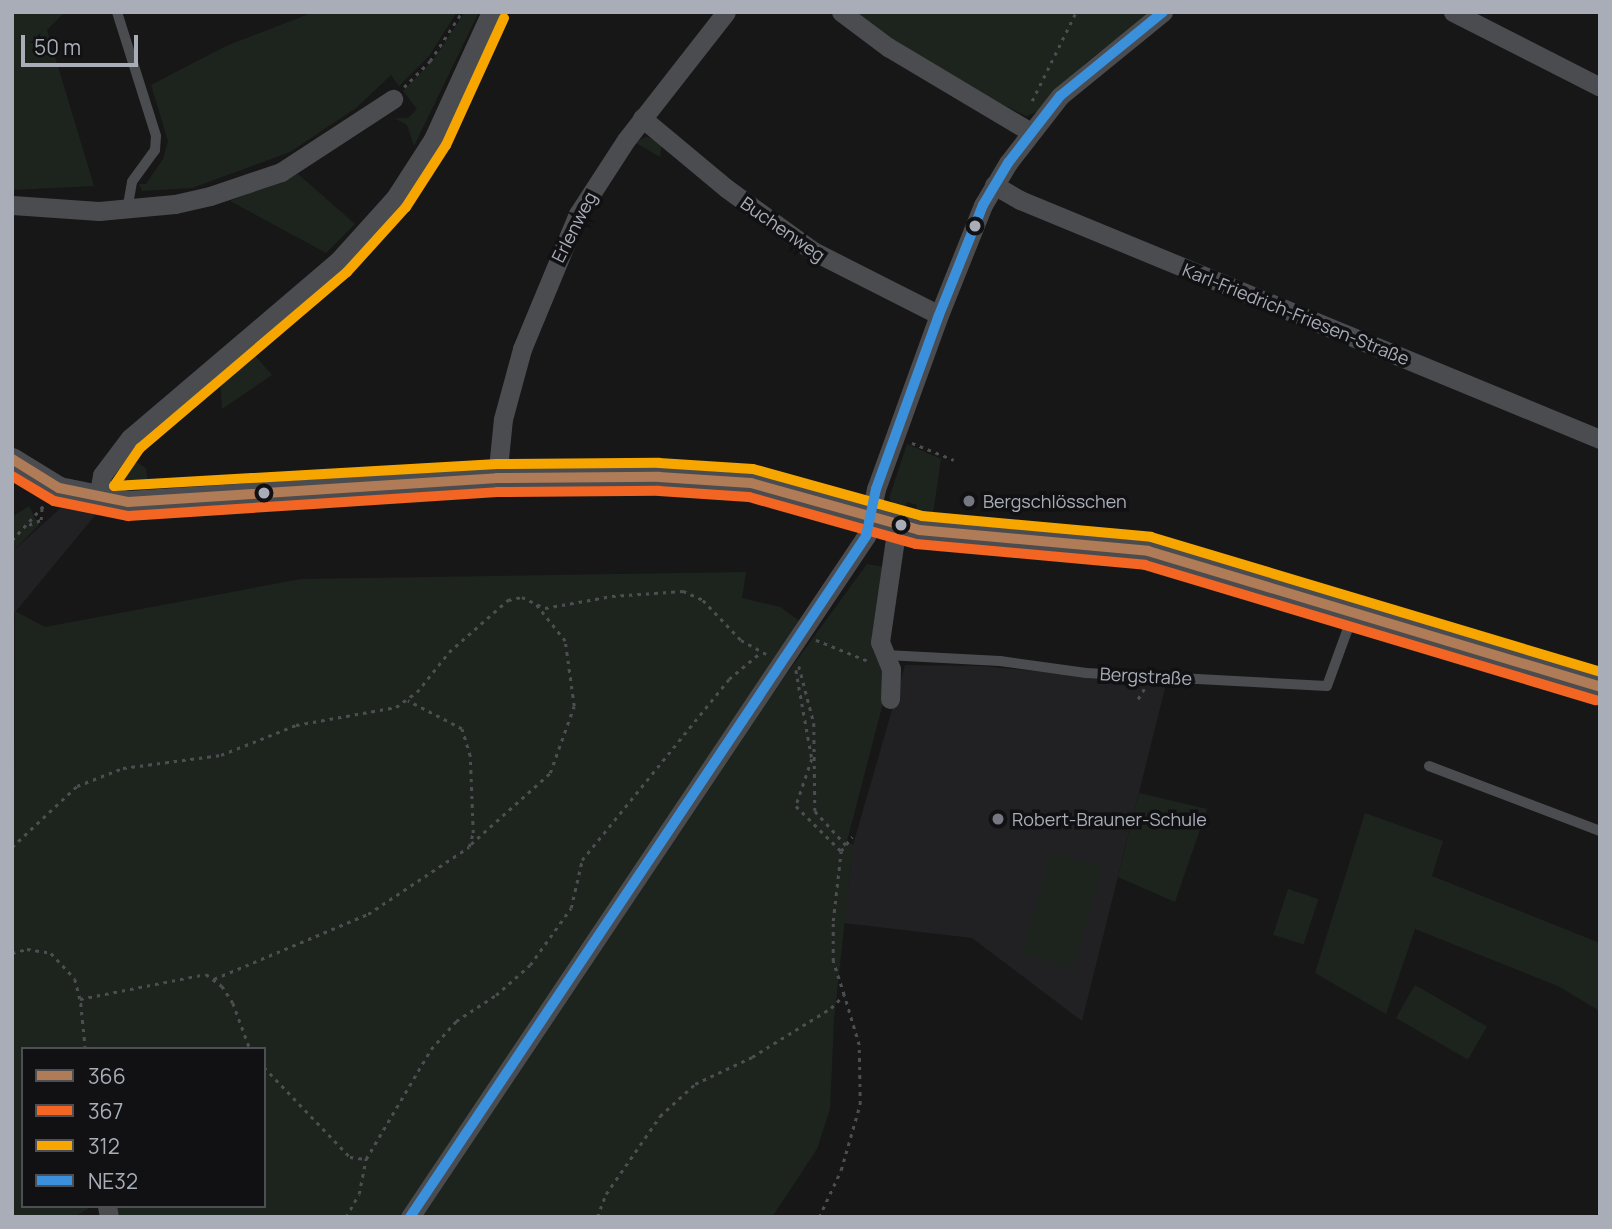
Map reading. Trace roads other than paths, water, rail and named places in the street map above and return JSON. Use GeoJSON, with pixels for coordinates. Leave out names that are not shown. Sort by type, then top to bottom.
{"type":"FeatureCollection","features":[{"type":"Feature","properties":{"kind":"street"},"geometry":{"type":"LineString","coordinates":[[98,498],[102,475],[130,438],[338,261],[395,198],[433,139],[491,12]]}},
{"type":"Feature","properties":{"kind":"street","name":"Erlenweg"},"geometry":{"type":"LineString","coordinates":[[497,478],[503,419],[536,308],[578,214],[642,118],[726,12]]}},
{"type":"Feature","properties":{"kind":"street"},"geometry":{"type":"LineString","coordinates":[[841,12],[888,47],[1029,131]]}},
{"type":"Feature","properties":{"kind":"street"},"geometry":{"type":"LineString","coordinates":[[410,1217],[786,660],[866,536],[876,489],[940,314],[994,185],[1029,131],[1089,69],[1163,12]]}},
{"type":"Feature","properties":{"kind":"street"},"geometry":{"type":"LineString","coordinates":[[1453,12],[1600,87]]}},
{"type":"Feature","properties":{"kind":"street"},"geometry":{"type":"LineString","coordinates":[[12,205],[127,209],[175,204],[252,184],[313,155],[398,94]]}},
{"type":"Feature","properties":{"kind":"street","name":"Buchenweg"},"geometry":{"type":"LineString","coordinates":[[642,118],[803,245],[864,280],[940,314]]}},
{"type":"Feature","properties":{"kind":"street","name":"Karl-Friedrich-Friesen-Straße"},"geometry":{"type":"LineString","coordinates":[[994,185],[1020,200],[1600,439]]}},
{"type":"Feature","properties":{"kind":"street"},"geometry":{"type":"LineString","coordinates":[[12,459],[59,488],[128,502],[497,478],[659,477],[751,483],[897,526],[986,538],[1148,551],[1355,610],[1600,687]]}},
{"type":"Feature","properties":{"kind":"street"},"geometry":{"type":"LineString","coordinates":[[890,699],[892,678],[880,642],[897,526]]}},
{"type":"Feature","properties":{"kind":"lane"},"geometry":{"type":"LineString","coordinates":[[117,12],[156,136],[155,150],[132,183],[127,209]]}},
{"type":"Feature","properties":{"kind":"lane","name":"Bergstraße"},"geometry":{"type":"LineString","coordinates":[[886,655],[1000,661],[1086,673],[1327,686],[1355,610]]}},
{"type":"Feature","properties":{"kind":"lane"},"geometry":{"type":"LineString","coordinates":[[1429,766],[1600,831]]}},
{"type":"Feature","properties":{"kind":"place","name":"Bergschlösschen"},"geometry":{"type":"Point","coordinates":[969,501]}},
{"type":"Feature","properties":{"kind":"place","name":"Robert-Brauner-Schule"},"geometry":{"type":"Point","coordinates":[998,819]}}]}
